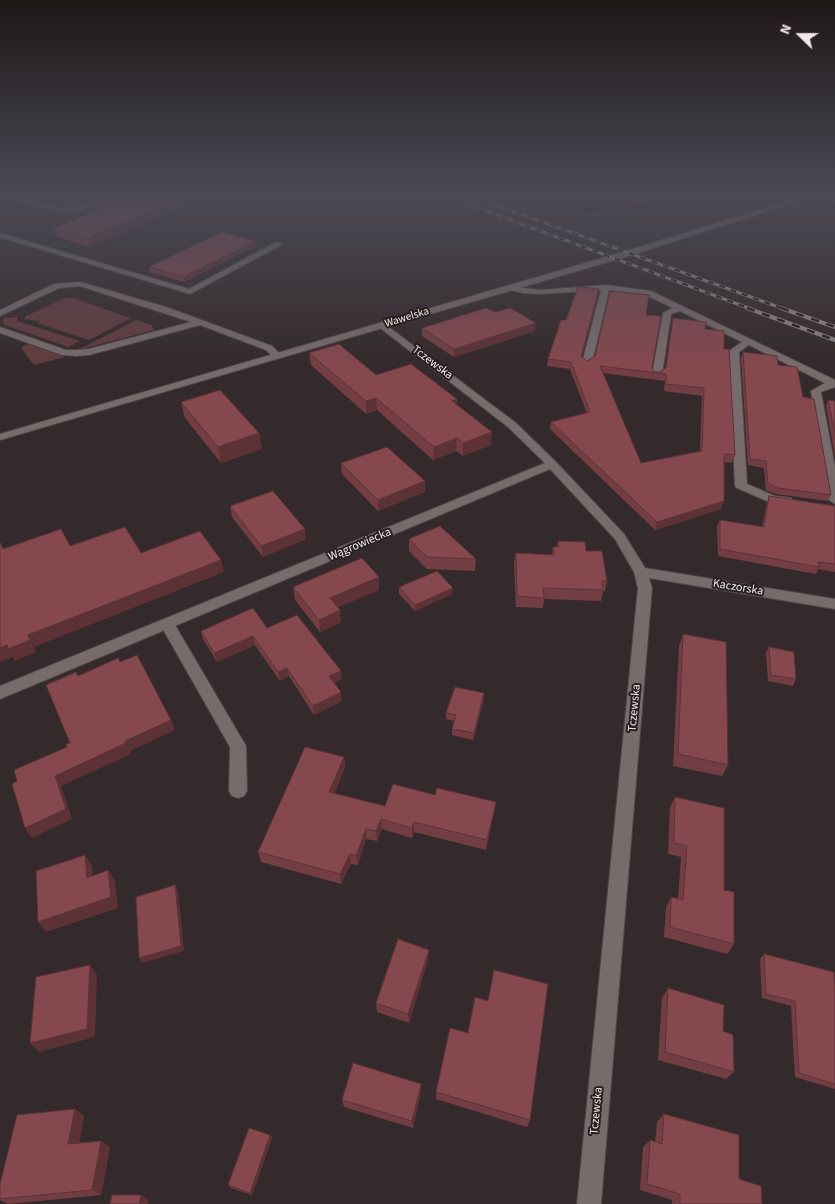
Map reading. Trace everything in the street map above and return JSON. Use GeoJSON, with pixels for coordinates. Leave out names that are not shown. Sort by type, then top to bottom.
{"type":"FeatureCollection","features":[{"type":"Feature","properties":{"kind":"street"},"geometry":{"type":"LineString","coordinates":[[57,252],[190,292],[264,252]]}},
{"type":"Feature","properties":{"kind":"street","name":"Wawelska"},"geometry":{"type":"LineString","coordinates":[[0,437],[626,252]]}},
{"type":"Feature","properties":{"kind":"street"},"geometry":{"type":"LineString","coordinates":[[0,313],[57,286],[76,284],[166,310],[269,348],[277,356]]}},
{"type":"Feature","properties":{"kind":"street"},"geometry":{"type":"LineString","coordinates":[[587,363],[606,287]]}},
{"type":"Feature","properties":{"kind":"street"},"geometry":{"type":"LineString","coordinates":[[507,288],[523,292],[540,292],[606,287],[648,293],[834,383]]}},
{"type":"Feature","properties":{"kind":"street"},"geometry":{"type":"LineString","coordinates":[[657,375],[667,313],[681,308]]}},
{"type":"Feature","properties":{"kind":"street"},"geometry":{"type":"LineString","coordinates":[[0,330],[65,353],[76,353],[89,352],[199,323]]}},
{"type":"Feature","properties":{"kind":"street","name":"Tczewska"},"geometry":{"type":"LineString","coordinates":[[382,325],[512,425],[552,464],[620,537],[641,572],[645,588],[589,1204]]}},
{"type":"Feature","properties":{"kind":"street"},"geometry":{"type":"LineString","coordinates":[[748,341],[734,352],[740,486],[773,499],[799,503]]}},
{"type":"Feature","properties":{"kind":"street"},"geometry":{"type":"LineString","coordinates":[[832,505],[816,391],[834,383]]}},
{"type":"Feature","properties":{"kind":"street","name":"Wągrowiecka"},"geometry":{"type":"LineString","coordinates":[[0,693],[552,464]]}},
{"type":"Feature","properties":{"kind":"street","name":"Kaczorska"},"geometry":{"type":"LineString","coordinates":[[641,572],[835,604]]}},
{"type":"Feature","properties":{"kind":"street"},"geometry":{"type":"LineString","coordinates":[[167,624],[238,746],[238,791]]}},
{"type":"Feature","properties":{"kind":"shaded area"},"geometry":{"type":"Polygon","coordinates":[[[65,298],[73,298],[131,318],[89,340],[37,323],[40,321],[24,319],[26,316],[65,298]]]}},
{"type":"Feature","properties":{"kind":"shaded area"},"geometry":{"type":"Polygon","coordinates":[[[17,317],[17,321],[80,341],[68,347],[5,325],[3,321],[4,318],[17,317]]]}},
{"type":"Feature","properties":{"kind":"shaded area"},"geometry":{"type":"Polygon","coordinates":[[[136,320],[151,325],[154,330],[78,350],[136,320]]]}},
{"type":"Feature","properties":{"kind":"shaded area"},"geometry":{"type":"Polygon","coordinates":[[[28,344],[65,357],[34,365],[21,348],[28,344]]]}},
{"type":"Feature","properties":{"kind":"building"},"geometry":{"type":"Polygon","coordinates":[[[180,252],[233,252],[183,277],[149,267],[180,252]]]}},
{"type":"Feature","properties":{"kind":"building"},"geometry":{"type":"Polygon","coordinates":[[[578,287],[599,289],[581,356],[587,361],[595,356],[610,291],[649,295],[646,315],[661,316],[652,368],[655,372],[660,372],[666,368],[673,318],[706,322],[705,329],[724,331],[724,349],[729,349],[735,455],[724,454],[724,501],[657,522],[551,422],[590,412],[571,362],[548,359],[561,320],[566,320],[578,287]],[[600,366],[641,463],[702,451],[704,388],[666,384],[666,374],[600,366]]]}},
{"type":"Feature","properties":{"kind":"building"},"geometry":{"type":"Polygon","coordinates":[[[486,308],[496,312],[510,308],[536,323],[454,349],[422,328],[486,308]]]}},
{"type":"Feature","properties":{"kind":"building"},"geometry":{"type":"Polygon","coordinates":[[[339,344],[376,375],[411,364],[457,399],[452,401],[492,432],[463,443],[457,438],[434,447],[376,398],[366,401],[309,353],[339,344]]]}},
{"type":"Feature","properties":{"kind":"building"},"geometry":{"type":"Polygon","coordinates":[[[743,352],[777,356],[778,365],[797,367],[803,397],[814,399],[831,495],[778,488],[768,484],[766,461],[750,459],[743,352]]]}},
{"type":"Feature","properties":{"kind":"building"},"geometry":{"type":"Polygon","coordinates":[[[220,390],[259,433],[218,447],[181,402],[220,390]]]}},
{"type":"Feature","properties":{"kind":"building"},"geometry":{"type":"Polygon","coordinates":[[[828,400],[835,401],[835,434],[828,400]]]}},
{"type":"Feature","properties":{"kind":"building"},"geometry":{"type":"Polygon","coordinates":[[[387,447],[425,481],[378,500],[341,463],[387,447]]]}},
{"type":"Feature","properties":{"kind":"building"},"geometry":{"type":"Polygon","coordinates":[[[273,491],[305,529],[261,546],[230,506],[273,491]]]}},
{"type":"Feature","properties":{"kind":"building"},"geometry":{"type":"Polygon","coordinates":[[[769,496],[835,506],[835,564],[818,562],[819,567],[720,549],[720,520],[764,527],[769,496]]]}},
{"type":"Feature","properties":{"kind":"building"},"geometry":{"type":"Polygon","coordinates":[[[440,526],[476,559],[427,557],[409,539],[440,526]]]}},
{"type":"Feature","properties":{"kind":"building"},"geometry":{"type":"Polygon","coordinates":[[[125,527],[141,553],[200,531],[221,560],[28,635],[30,640],[8,649],[7,645],[0,648],[0,542],[3,549],[61,529],[70,546],[125,527]]]}},
{"type":"Feature","properties":{"kind":"building"},"geometry":{"type":"Polygon","coordinates":[[[558,541],[585,542],[586,551],[602,551],[607,581],[602,581],[603,590],[543,588],[544,598],[517,596],[516,553],[554,555],[553,547],[559,547],[558,541]]]}},
{"type":"Feature","properties":{"kind":"building"},"geometry":{"type":"Polygon","coordinates":[[[362,558],[379,577],[330,598],[340,610],[319,620],[293,587],[362,558]]]}},
{"type":"Feature","properties":{"kind":"building"},"geometry":{"type":"Polygon","coordinates":[[[437,571],[453,588],[415,605],[399,587],[437,571]]]}},
{"type":"Feature","properties":{"kind":"building"},"geometry":{"type":"Polygon","coordinates":[[[253,608],[267,628],[297,615],[341,671],[329,676],[341,692],[313,706],[287,668],[278,672],[253,636],[214,653],[201,631],[253,608]]]}},
{"type":"Feature","properties":{"kind":"building"},"geometry":{"type":"Polygon","coordinates":[[[683,634],[726,642],[728,765],[678,754],[683,634]]]}},
{"type":"Feature","properties":{"kind":"building"},"geometry":{"type":"Polygon","coordinates":[[[769,647],[794,652],[796,679],[771,675],[769,647]]]}},
{"type":"Feature","properties":{"kind":"building"},"geometry":{"type":"Polygon","coordinates":[[[137,655],[171,720],[55,776],[66,809],[25,828],[12,784],[17,781],[14,770],[67,747],[66,744],[70,743],[46,685],[76,672],[78,676],[118,658],[120,662],[137,655]]]}},
{"type":"Feature","properties":{"kind":"building"},"geometry":{"type":"Polygon","coordinates":[[[455,687],[484,693],[474,733],[452,729],[456,715],[446,713],[455,687]]]}},
{"type":"Feature","properties":{"kind":"building"},"geometry":{"type":"Polygon","coordinates":[[[305,747],[344,757],[329,792],[385,806],[393,784],[435,795],[437,788],[496,802],[487,840],[414,822],[412,828],[381,819],[376,831],[366,829],[356,856],[350,854],[340,874],[258,852],[305,747]]]}},
{"type":"Feature","properties":{"kind":"building"},"geometry":{"type":"Polygon","coordinates":[[[675,797],[724,808],[724,890],[734,892],[734,944],[670,927],[671,897],[683,900],[687,846],[674,843],[675,797]]]}},
{"type":"Feature","properties":{"kind":"building"},"geometry":{"type":"Polygon","coordinates":[[[85,855],[87,878],[108,870],[111,897],[38,922],[36,871],[85,855]]]}},
{"type":"Feature","properties":{"kind":"building"},"geometry":{"type":"Polygon","coordinates":[[[175,885],[181,946],[139,958],[136,897],[175,885]]]}},
{"type":"Feature","properties":{"kind":"building"},"geometry":{"type":"Polygon","coordinates":[[[398,939],[429,950],[408,1014],[376,1003],[398,939]]]}},
{"type":"Feature","properties":{"kind":"building"},"geometry":{"type":"Polygon","coordinates":[[[764,954],[834,972],[835,1084],[799,1073],[795,1001],[766,994],[764,954]]]}},
{"type":"Feature","properties":{"kind":"building"},"geometry":{"type":"Polygon","coordinates":[[[90,965],[87,1029],[30,1043],[36,977],[90,965]]]}},
{"type":"Feature","properties":{"kind":"building"},"geometry":{"type":"Polygon","coordinates":[[[494,970],[548,984],[530,1120],[436,1092],[450,1028],[468,1033],[475,997],[488,1001],[494,970]]]}},
{"type":"Feature","properties":{"kind":"building"},"geometry":{"type":"Polygon","coordinates":[[[668,988],[724,1005],[723,1031],[733,1035],[734,1072],[665,1052],[668,988]]]}},
{"type":"Feature","properties":{"kind":"building"},"geometry":{"type":"Polygon","coordinates":[[[353,1063],[421,1084],[412,1121],[342,1100],[353,1063]]]}},
{"type":"Feature","properties":{"kind":"building"},"geometry":{"type":"Polygon","coordinates":[[[75,1109],[68,1144],[101,1141],[92,1190],[0,1199],[0,1184],[17,1115],[75,1109]]]}},
{"type":"Feature","properties":{"kind":"building"},"geometry":{"type":"Polygon","coordinates":[[[664,1114],[739,1135],[739,1179],[761,1186],[762,1204],[680,1204],[680,1194],[647,1184],[650,1140],[662,1144],[664,1114]]]}},
{"type":"Feature","properties":{"kind":"building"},"geometry":{"type":"Polygon","coordinates":[[[249,1128],[270,1135],[250,1193],[228,1185],[249,1128]]]}},
{"type":"Feature","properties":{"kind":"building"},"geometry":{"type":"Polygon","coordinates":[[[112,1195],[141,1195],[139,1204],[110,1204],[112,1195]]]}},
{"type":"Feature","properties":{"kind":"railway"},"geometry":{"type":"LineString","coordinates":[[598,252],[751,309]]}},
{"type":"Feature","properties":{"kind":"railway"},"geometry":{"type":"LineString","coordinates":[[627,252],[784,309]]}},
{"type":"Feature","properties":{"kind":"railway"},"geometry":{"type":"LineString","coordinates":[[747,308],[835,340]]}},
{"type":"Feature","properties":{"kind":"railway"},"geometry":{"type":"LineString","coordinates":[[781,308],[835,327]]}}]}
